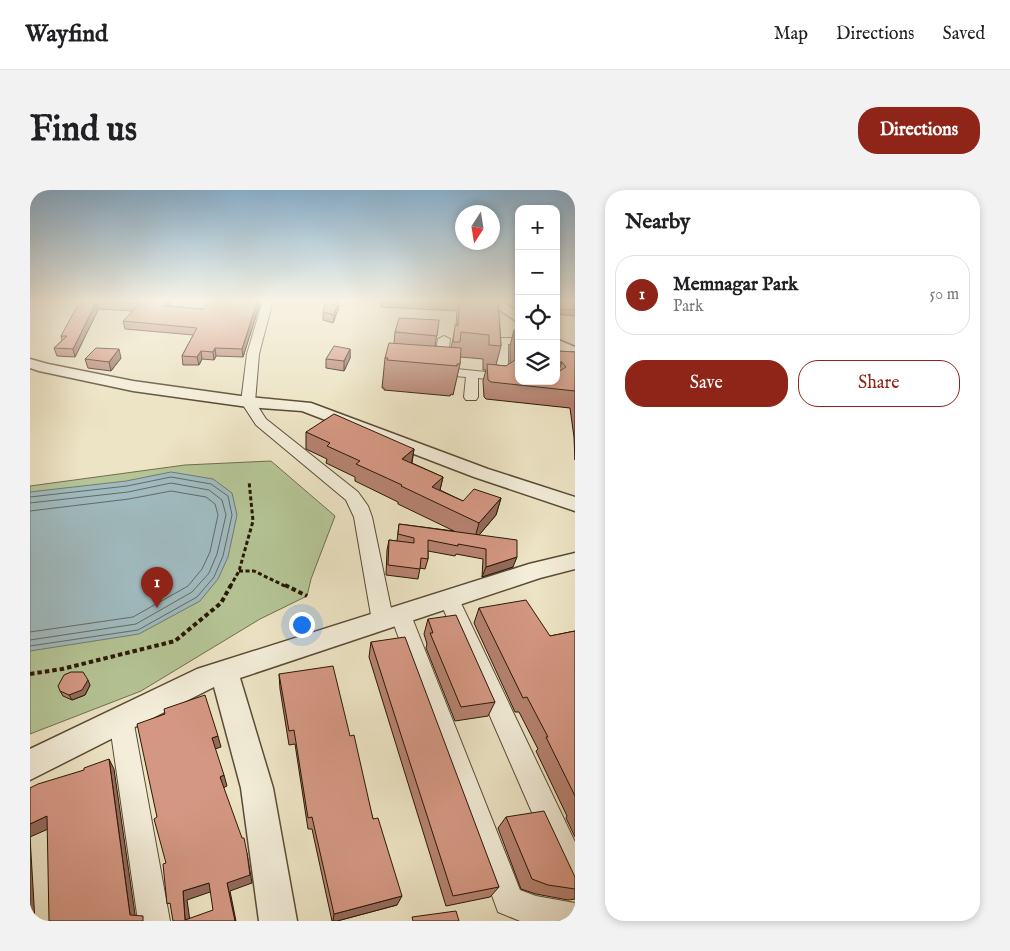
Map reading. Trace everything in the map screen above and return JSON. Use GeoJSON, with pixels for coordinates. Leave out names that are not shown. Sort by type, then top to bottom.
{"type":"FeatureCollection","features":[{"type":"Feature","properties":{"kind":"street"},"geometry":{"type":"LineString","coordinates":[[259,334],[253,354],[248,402],[261,422],[352,496],[359,506],[392,618],[509,901],[536,912],[575,919]]}},
{"type":"Feature","properties":{"kind":"street"},"geometry":{"type":"LineString","coordinates":[[438,370],[444,339]]}},
{"type":"Feature","properties":{"kind":"street"},"geometry":{"type":"LineString","coordinates":[[502,377],[502,342],[515,340]]}},
{"type":"Feature","properties":{"kind":"street"},"geometry":{"type":"LineString","coordinates":[[560,345],[575,353]]}},
{"type":"Feature","properties":{"kind":"street"},"geometry":{"type":"LineString","coordinates":[[30,363],[44,368],[133,386],[248,402],[290,404],[317,409],[472,470],[575,504]]}},
{"type":"Feature","properties":{"kind":"street"},"geometry":{"type":"LineString","coordinates":[[420,368],[515,379]]}},
{"type":"Feature","properties":{"kind":"street"},"geometry":{"type":"LineString","coordinates":[[471,397],[472,374]]}},
{"type":"Feature","properties":{"kind":"street"},"geometry":{"type":"LineString","coordinates":[[30,765],[207,677],[537,570],[575,561]]}},
{"type":"Feature","properties":{"kind":"street"},"geometry":{"type":"LineString","coordinates":[[449,599],[575,875]]}},
{"type":"Feature","properties":{"kind":"street"},"geometry":{"type":"LineString","coordinates":[[224,672],[257,788],[278,921]]}},
{"type":"Feature","properties":{"kind":"street"},"geometry":{"type":"LineString","coordinates":[[121,719],[154,921]]}},
{"type":"Feature","properties":{"kind":"path"},"geometry":{"type":"LineString","coordinates":[[30,674],[62,670],[175,641],[221,603],[239,571],[253,521],[250,482]]}},
{"type":"Feature","properties":{"kind":"path"},"geometry":{"type":"LineString","coordinates":[[239,571],[254,572],[307,596]]}},
{"type":"Feature","properties":{"kind":"green space"},"geometry":{"type":"Polygon","coordinates":[[[271,461],[335,516],[311,579],[307,596],[260,619],[141,691],[30,734],[30,486],[185,465],[271,461]]]}},
{"type":"Feature","properties":{"kind":"water"},"geometry":{"type":"Polygon","coordinates":[[[171,472],[213,479],[232,493],[237,515],[228,557],[218,579],[200,601],[139,634],[30,651],[30,492],[126,481],[171,472]]]}},
{"type":"Feature","properties":{"kind":"building"},"geometry":{"type":"Polygon","coordinates":[[[62,334],[80,334],[73,349],[54,348],[67,336],[61,336],[62,334]]]}},
{"type":"Feature","properties":{"kind":"building"},"geometry":{"type":"Polygon","coordinates":[[[194,334],[247,334],[242,349],[215,348],[213,352],[201,351],[197,357],[182,356],[194,334]]]}},
{"type":"Feature","properties":{"kind":"building"},"geometry":{"type":"Polygon","coordinates":[[[417,334],[437,334],[437,336],[417,334]]]}},
{"type":"Feature","properties":{"kind":"building"},"geometry":{"type":"Polygon","coordinates":[[[454,334],[461,334],[460,342],[453,342],[454,334]]]}},
{"type":"Feature","properties":{"kind":"building"},"geometry":{"type":"Polygon","coordinates":[[[481,334],[500,334],[501,346],[489,345],[489,335],[481,334]]]}},
{"type":"Feature","properties":{"kind":"building"},"geometry":{"type":"Polygon","coordinates":[[[389,343],[461,348],[460,364],[457,364],[457,366],[387,360],[388,358],[385,358],[389,343]]]}},
{"type":"Feature","properties":{"kind":"building"},"geometry":{"type":"Polygon","coordinates":[[[334,346],[350,349],[344,361],[326,359],[334,346]]]}},
{"type":"Feature","properties":{"kind":"building"},"geometry":{"type":"Polygon","coordinates":[[[96,348],[119,349],[109,362],[85,359],[96,348]]]}},
{"type":"Feature","properties":{"kind":"building"},"geometry":{"type":"Polygon","coordinates":[[[560,351],[575,352],[575,391],[519,385],[560,385],[560,371],[566,367],[560,362],[560,351]]]}},
{"type":"Feature","properties":{"kind":"building"},"geometry":{"type":"Polygon","coordinates":[[[515,360],[515,385],[488,380],[487,364],[506,366],[515,360]]]}},
{"type":"Feature","properties":{"kind":"building"},"geometry":{"type":"Polygon","coordinates":[[[334,414],[414,449],[402,459],[443,477],[432,487],[463,501],[474,489],[501,498],[479,523],[356,464],[360,461],[327,446],[330,443],[306,432],[334,414]]]}},
{"type":"Feature","properties":{"kind":"building"},"geometry":{"type":"Polygon","coordinates":[[[399,524],[517,540],[517,557],[486,567],[486,549],[428,540],[428,559],[421,558],[420,569],[388,565],[389,540],[414,543],[414,538],[398,534],[399,524]]]}},
{"type":"Feature","properties":{"kind":"building"},"geometry":{"type":"Polygon","coordinates":[[[526,600],[550,636],[575,631],[575,796],[546,737],[548,737],[527,697],[523,698],[479,608],[526,600]]]}},
{"type":"Feature","properties":{"kind":"building"},"geometry":{"type":"Polygon","coordinates":[[[456,615],[495,702],[461,707],[430,633],[433,633],[428,619],[456,615]]]}},
{"type":"Feature","properties":{"kind":"building"},"geometry":{"type":"Polygon","coordinates":[[[405,637],[499,887],[453,896],[371,642],[405,637]]]}},
{"type":"Feature","properties":{"kind":"building"},"geometry":{"type":"Polygon","coordinates":[[[333,666],[350,736],[354,735],[373,819],[378,818],[402,896],[334,914],[312,817],[308,818],[294,730],[289,731],[279,674],[333,666]]]}},
{"type":"Feature","properties":{"kind":"building"},"geometry":{"type":"Polygon","coordinates":[[[71,672],[83,672],[88,680],[82,690],[69,695],[60,691],[58,686],[64,675],[71,672]]]}},
{"type":"Feature","properties":{"kind":"building"},"geometry":{"type":"Polygon","coordinates":[[[205,695],[218,736],[212,738],[224,775],[220,777],[242,838],[244,838],[250,875],[227,883],[235,921],[173,921],[170,903],[167,904],[163,864],[166,863],[154,819],[157,817],[137,724],[165,714],[164,709],[205,695]],[[209,883],[183,891],[185,920],[213,910],[209,883]]]}},
{"type":"Feature","properties":{"kind":"building"},"geometry":{"type":"Polygon","coordinates":[[[109,759],[130,915],[143,916],[143,921],[49,921],[47,816],[30,824],[30,788],[84,770],[84,768],[109,759]]]}},
{"type":"Feature","properties":{"kind":"building"},"geometry":{"type":"Polygon","coordinates":[[[544,811],[575,877],[575,889],[548,885],[532,879],[506,817],[544,811]]]}},
{"type":"Feature","properties":{"kind":"building"},"geometry":{"type":"Polygon","coordinates":[[[456,911],[459,921],[413,921],[412,917],[456,911]]]}},
{"type":"Feature","properties":{"kind":"place","name":"Memnagar Park"},"geometry":{"type":"Point","coordinates":[157,608]}}]}
